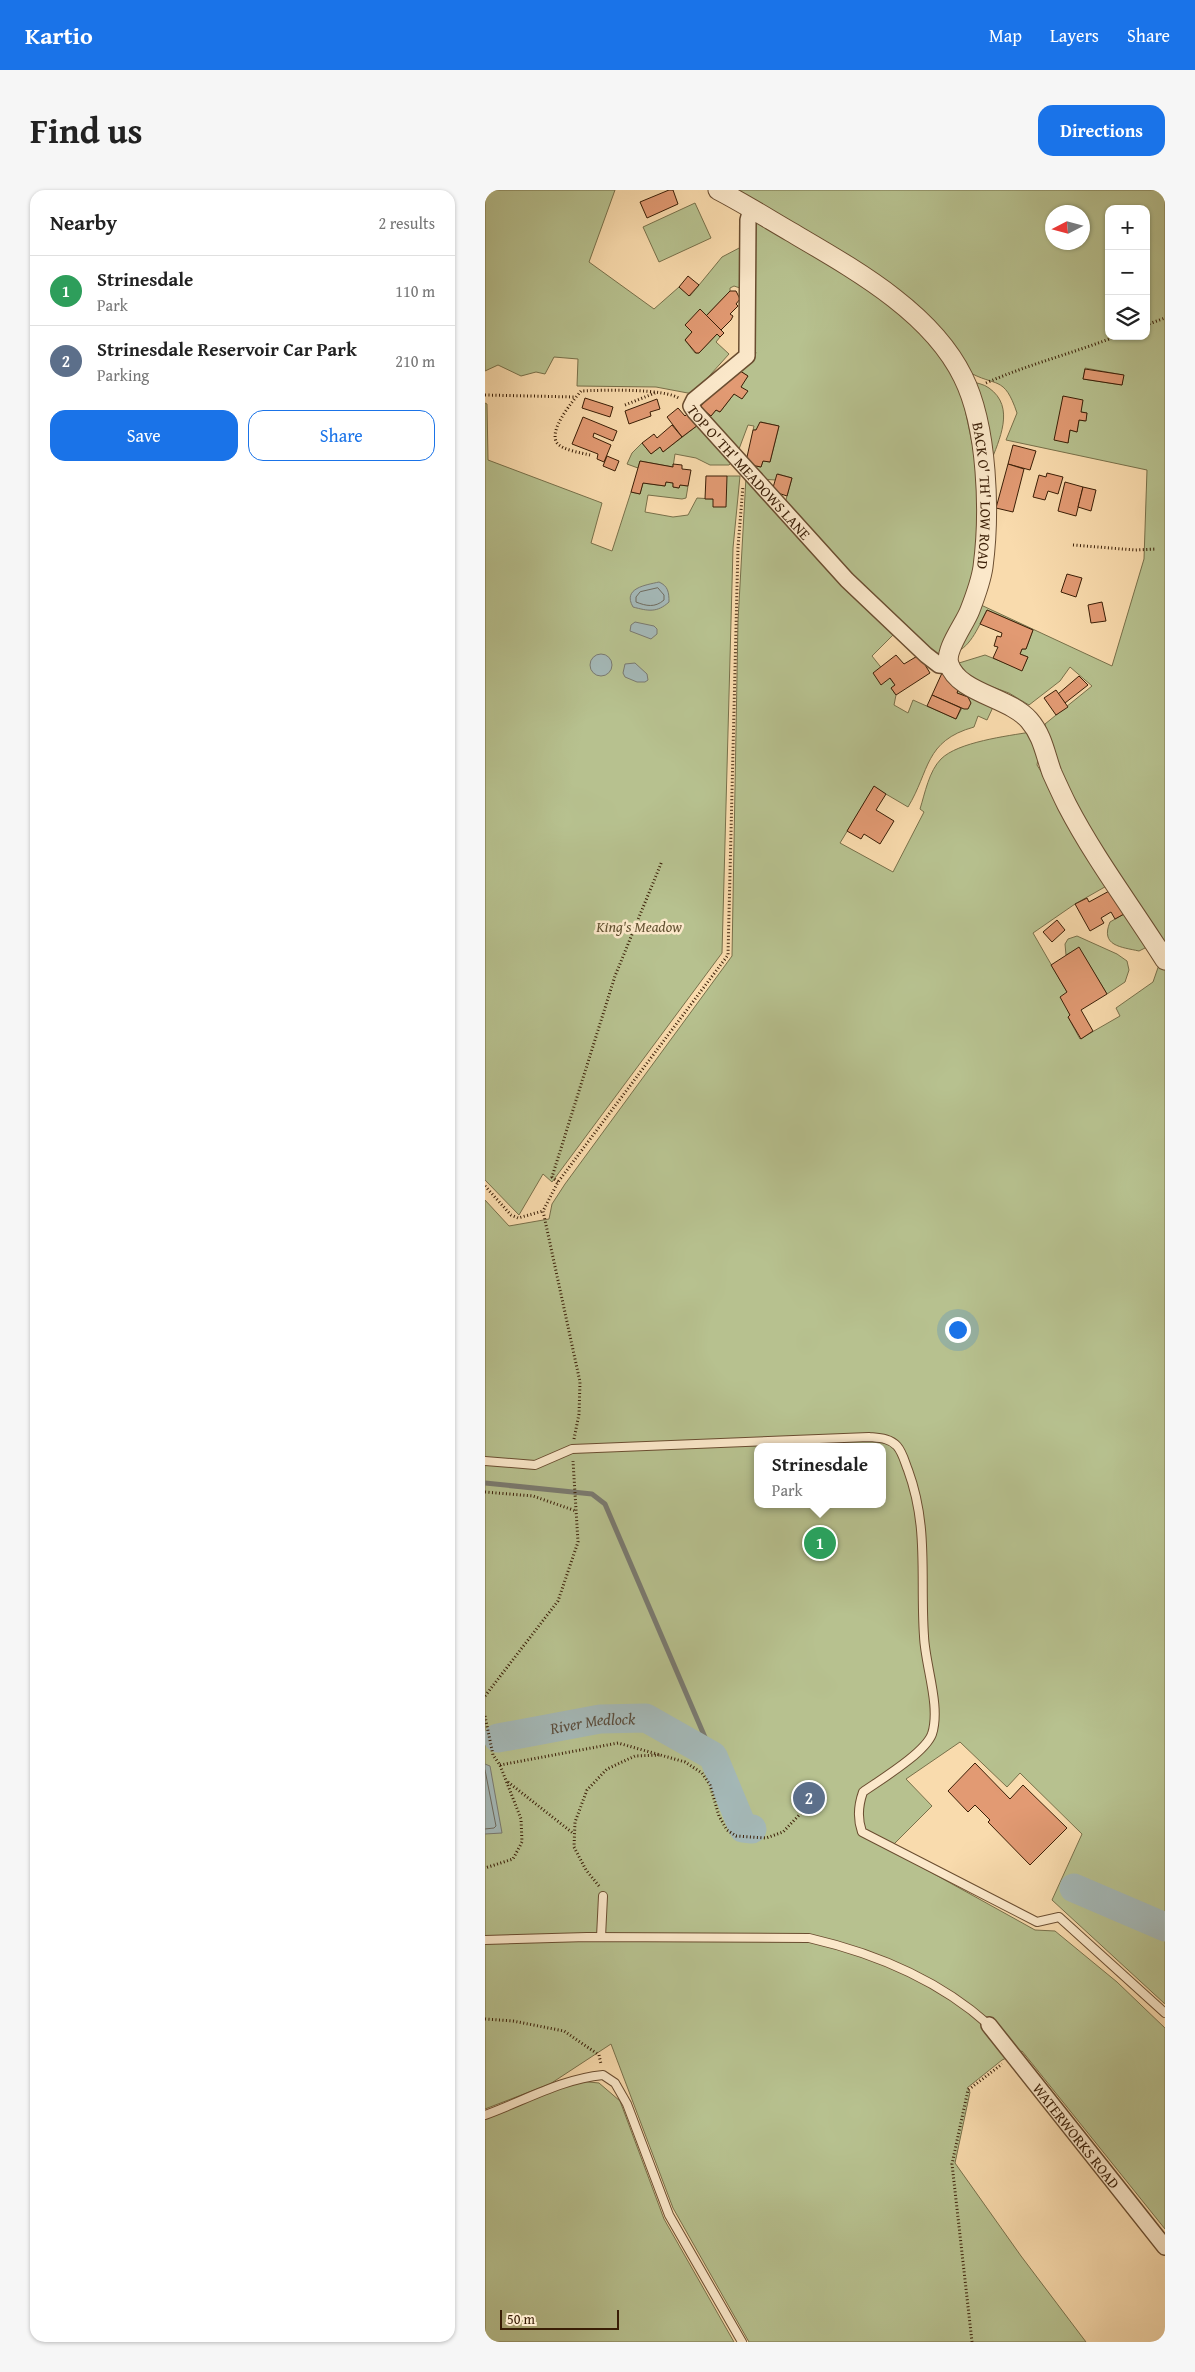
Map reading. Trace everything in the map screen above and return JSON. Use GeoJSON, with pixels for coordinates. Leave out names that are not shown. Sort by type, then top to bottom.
{"type":"FeatureCollection","features":[{"type":"Feature","properties":{"kind":"street","name":"BACK O' TH' LOW ROAD"},"geometry":{"type":"LineString","coordinates":[[718,190],[856,270],[909,311],[944,347],[963,377],[977,424],[984,461],[987,532],[982,571],[969,612],[948,657],[949,666]]}},
{"type":"Feature","properties":{"kind":"street","name":"TOP O' TH' MEADOWS LANE"},"geometry":{"type":"LineString","coordinates":[[751,209],[748,220],[747,356],[694,400],[691,406],[847,580],[926,655],[939,665],[949,666]]}},
{"type":"Feature","properties":{"kind":"street"},"geometry":{"type":"LineString","coordinates":[[949,666],[966,684],[1018,709],[1029,720],[1043,741],[1052,773],[1068,806],[1165,960]]}},
{"type":"Feature","properties":{"kind":"street","name":"WATERWORKS ROAD"},"geometry":{"type":"LineString","coordinates":[[989,2025],[1165,2247]]}},
{"type":"Feature","properties":{"kind":"lane"},"geometry":{"type":"LineString","coordinates":[[485,1461],[535,1465],[572,1449],[869,1437],[882,1438],[897,1446],[914,1486],[921,1519],[924,1555],[924,1639],[935,1721],[931,1735],[922,1748],[863,1792],[859,1803],[858,1822],[862,1832],[1037,1922],[1059,1917],[1165,2013]]}},
{"type":"Feature","properties":{"kind":"lane"},"geometry":{"type":"LineString","coordinates":[[601,1938],[603,1896]]}},
{"type":"Feature","properties":{"kind":"lane"},"geometry":{"type":"LineString","coordinates":[[485,1940],[809,1938],[842,1946],[930,1982],[970,2008],[989,2025]]}},
{"type":"Feature","properties":{"kind":"lane"},"geometry":{"type":"LineString","coordinates":[[485,2115],[569,2081],[603,2075],[615,2083],[627,2104],[669,2215],[742,2342]]}},
{"type":"Feature","properties":{"kind":"path"},"geometry":{"type":"LineString","coordinates":[[1150,324],[1165,318]]}},
{"type":"Feature","properties":{"kind":"path"},"geometry":{"type":"LineString","coordinates":[[986,383],[1015,371],[1076,352],[1107,340]]}},
{"type":"Feature","properties":{"kind":"path"},"geometry":{"type":"LineString","coordinates":[[590,455],[561,446],[556,442],[555,436],[556,426],[581,391],[674,394],[691,406]]}},
{"type":"Feature","properties":{"kind":"path"},"geometry":{"type":"LineString","coordinates":[[625,405],[656,393]]}},
{"type":"Feature","properties":{"kind":"path"},"geometry":{"type":"LineString","coordinates":[[485,395],[576,397]]}},
{"type":"Feature","properties":{"kind":"path"},"geometry":{"type":"LineString","coordinates":[[485,1696],[558,1601],[578,1542],[572,1449],[579,1414],[579,1382],[543,1211],[558,1182],[728,955],[738,547],[744,471],[746,468]]}},
{"type":"Feature","properties":{"kind":"path"},"geometry":{"type":"LineString","coordinates":[[1073,545],[1135,550],[1156,549]]}},
{"type":"Feature","properties":{"kind":"path"},"geometry":{"type":"LineString","coordinates":[[558,1182],[553,1177],[615,976],[662,861]]}},
{"type":"Feature","properties":{"kind":"path"},"geometry":{"type":"LineString","coordinates":[[485,1186],[511,1214],[518,1218],[543,1211]]}},
{"type":"Feature","properties":{"kind":"path"},"geometry":{"type":"LineString","coordinates":[[485,1492],[533,1496],[576,1511]]}},
{"type":"Feature","properties":{"kind":"path"},"geometry":{"type":"LineString","coordinates":[[485,1716],[493,1755],[500,1765],[521,1819],[522,1842],[513,1859],[485,1868]]}},
{"type":"Feature","properties":{"kind":"path"},"geometry":{"type":"LineString","coordinates":[[500,1765],[618,1744],[685,1762],[702,1773],[709,1785],[723,1823],[727,1830],[736,1836],[766,1838],[783,1832],[802,1812]]}},
{"type":"Feature","properties":{"kind":"path"},"geometry":{"type":"LineString","coordinates":[[603,1896],[599,1886],[586,1870],[574,1847],[575,1822],[587,1790],[607,1769],[635,1756],[663,1755]]}},
{"type":"Feature","properties":{"kind":"path"},"geometry":{"type":"LineString","coordinates":[[506,1781],[574,1834]]}},
{"type":"Feature","properties":{"kind":"path"},"geometry":{"type":"LineString","coordinates":[[485,2019],[513,2020],[564,2031],[599,2055],[603,2075]]}},
{"type":"Feature","properties":{"kind":"path"},"geometry":{"type":"LineString","coordinates":[[972,2342],[952,2164],[968,2090],[1013,2057]]}},
{"type":"Feature","properties":{"kind":"green space"},"geometry":{"type":"Polygon","coordinates":[[[485,190],[615,190],[589,262],[654,309],[679,287],[690,296],[722,257],[743,246],[743,289],[734,286],[730,288],[730,291],[706,316],[700,310],[685,325],[692,332],[685,340],[695,353],[699,353],[717,334],[720,337],[716,342],[729,354],[693,394],[656,387],[577,386],[578,359],[554,357],[545,374],[536,372],[521,376],[498,365],[485,371],[485,190]]]}},
{"type":"Feature","properties":{"kind":"green space"},"geometry":{"type":"Polygon","coordinates":[[[728,190],[1165,190],[1165,952],[1095,840],[1053,760],[1045,724],[1092,686],[1070,667],[1060,681],[1029,705],[1009,693],[971,679],[959,663],[985,655],[1022,670],[1028,657],[1020,654],[1022,649],[1026,649],[1033,630],[987,610],[966,646],[955,652],[981,605],[1112,666],[1144,559],[1147,470],[1006,440],[1017,413],[1008,392],[998,384],[967,371],[959,362],[948,341],[728,190]],[[1085,368],[1083,379],[1122,385],[1123,375],[1085,368]],[[1063,396],[1068,443],[1070,430],[1077,432],[1079,420],[1085,421],[1087,413],[1081,412],[1063,396]]]}},
{"type":"Feature","properties":{"kind":"green space"},"geometry":{"type":"Polygon","coordinates":[[[695,203],[711,238],[659,262],[643,227],[695,203]]]}},
{"type":"Feature","properties":{"kind":"green space"},"geometry":{"type":"Polygon","coordinates":[[[754,223],[758,223],[865,284],[915,324],[943,354],[962,395],[976,462],[979,524],[973,585],[941,654],[930,653],[784,507],[792,478],[778,474],[776,480],[758,479],[746,463],[747,457],[751,465],[761,467],[763,461],[770,462],[779,426],[761,422],[756,430],[753,430],[754,426],[748,425],[739,449],[735,450],[702,415],[703,410],[711,416],[716,410],[720,412],[748,376],[737,369],[749,363],[756,353],[753,345],[754,223]]]}},
{"type":"Feature","properties":{"kind":"green space"},"geometry":{"type":"Polygon","coordinates":[[[970,381],[989,388],[1002,405],[1004,414],[1001,434],[990,464],[970,381]]]}},
{"type":"Feature","properties":{"kind":"green space","name":"King's Meadow"},"geometry":{"type":"Polygon","coordinates":[[[485,403],[487,404],[488,460],[602,503],[591,543],[612,551],[631,492],[640,494],[643,483],[665,486],[666,482],[673,483],[673,487],[679,488],[680,485],[688,486],[686,498],[682,499],[648,495],[645,512],[673,517],[688,515],[697,498],[713,499],[727,476],[740,476],[733,548],[722,953],[552,1182],[543,1174],[519,1215],[485,1180],[485,403]]]}},
{"type":"Feature","properties":{"kind":"green space"},"geometry":{"type":"Polygon","coordinates":[[[698,425],[732,462],[729,465],[710,465],[696,458],[675,454],[673,467],[640,461],[638,468],[627,464],[632,453],[642,443],[651,454],[660,447],[663,452],[698,425]]]}},
{"type":"Feature","properties":{"kind":"green space"},"geometry":{"type":"Polygon","coordinates":[[[746,477],[894,634],[872,656],[895,685],[891,688],[896,695],[894,705],[908,713],[913,700],[956,719],[968,697],[957,693],[960,685],[994,705],[987,720],[978,716],[974,727],[946,740],[937,749],[908,807],[874,787],[840,843],[893,872],[924,812],[920,809],[930,776],[941,759],[959,748],[971,744],[1031,732],[1039,753],[1037,765],[1110,884],[1075,904],[1033,933],[1067,992],[1070,1015],[1068,1017],[1080,1039],[1120,1016],[1116,1008],[1153,982],[1161,959],[1165,966],[1165,2004],[1052,1900],[1082,1834],[1020,1773],[1007,1787],[960,1742],[906,1779],[932,1806],[889,1849],[1035,1930],[1055,1931],[1117,1982],[1165,2028],[1165,2229],[1022,2051],[1002,2060],[967,2088],[970,2092],[955,2163],[1021,2256],[1086,2342],[749,2342],[673,2208],[611,2044],[550,2084],[485,2109],[485,1200],[509,1226],[549,1219],[552,1204],[565,1184],[732,956],[738,621],[746,477]]]}},
{"type":"Feature","properties":{"kind":"green space"},"geometry":{"type":"Polygon","coordinates":[[[1124,914],[1147,947],[1139,951],[1119,946],[1110,941],[1108,930],[1110,922],[1124,914]]]}},
{"type":"Feature","properties":{"kind":"green space"},"geometry":{"type":"Polygon","coordinates":[[[1077,936],[1117,954],[1127,961],[1129,970],[1125,982],[1107,994],[1079,948],[1066,955],[1065,944],[1068,939],[1077,936]]]}},
{"type":"Feature","properties":{"kind":"green space"},"geometry":{"type":"Polygon","coordinates":[[[579,2081],[599,2083],[620,2101],[664,2219],[734,2342],[485,2342],[485,2118],[579,2081]]]}},
{"type":"Feature","properties":{"kind":"water"},"geometry":{"type":"Polygon","coordinates":[[[659,582],[664,585],[669,595],[669,602],[665,606],[652,610],[633,607],[630,601],[631,596],[637,588],[659,582]]]}},
{"type":"Feature","properties":{"kind":"water"},"geometry":{"type":"Polygon","coordinates":[[[635,622],[654,626],[657,629],[657,634],[651,639],[630,631],[631,625],[635,622]]]}},
{"type":"Feature","properties":{"kind":"water"},"geometry":{"type":"Polygon","coordinates":[[[601,654],[609,657],[612,665],[609,673],[601,676],[593,673],[590,665],[593,657],[601,654]]]}},
{"type":"Feature","properties":{"kind":"water"},"geometry":{"type":"Polygon","coordinates":[[[635,663],[647,674],[648,680],[645,682],[637,682],[625,677],[623,673],[625,664],[635,663]]]}},
{"type":"Feature","properties":{"kind":"water"},"geometry":{"type":"Polygon","coordinates":[[[485,1764],[490,1766],[502,1833],[485,1834],[485,1764]]]}},
{"type":"Feature","properties":{"kind":"building"},"geometry":{"type":"Polygon","coordinates":[[[673,190],[678,204],[647,218],[640,202],[673,190]]]}},
{"type":"Feature","properties":{"kind":"building"},"geometry":{"type":"Polygon","coordinates":[[[688,276],[699,285],[689,296],[679,287],[688,276]]]}},
{"type":"Feature","properties":{"kind":"building"},"geometry":{"type":"Polygon","coordinates":[[[730,291],[736,291],[740,299],[736,304],[738,306],[730,314],[733,316],[731,320],[721,330],[706,316],[730,291]]]}},
{"type":"Feature","properties":{"kind":"building"},"geometry":{"type":"Polygon","coordinates":[[[700,309],[724,333],[720,337],[717,334],[699,353],[696,353],[685,340],[692,332],[685,325],[700,309]]]}},
{"type":"Feature","properties":{"kind":"building"},"geometry":{"type":"Polygon","coordinates":[[[737,369],[748,376],[741,387],[748,391],[742,399],[734,394],[720,412],[716,410],[711,416],[700,407],[720,382],[725,384],[737,369]]]}},
{"type":"Feature","properties":{"kind":"building"},"geometry":{"type":"Polygon","coordinates":[[[1085,369],[1124,375],[1122,385],[1083,379],[1085,369]]]}},
{"type":"Feature","properties":{"kind":"building"},"geometry":{"type":"Polygon","coordinates":[[[1063,396],[1083,400],[1081,412],[1087,413],[1086,421],[1079,420],[1077,432],[1070,430],[1068,443],[1054,440],[1063,396]]]}},
{"type":"Feature","properties":{"kind":"building"},"geometry":{"type":"Polygon","coordinates":[[[585,398],[613,407],[610,417],[582,408],[585,398]]]}},
{"type":"Feature","properties":{"kind":"building"},"geometry":{"type":"Polygon","coordinates":[[[657,399],[660,409],[650,412],[651,416],[629,424],[625,411],[657,399]]]}},
{"type":"Feature","properties":{"kind":"building"},"geometry":{"type":"Polygon","coordinates":[[[678,408],[685,416],[689,412],[698,425],[682,437],[667,417],[678,408]]]}},
{"type":"Feature","properties":{"kind":"building"},"geometry":{"type":"Polygon","coordinates":[[[583,417],[617,431],[613,441],[594,433],[593,437],[611,445],[604,462],[597,459],[598,454],[572,444],[583,417]]]}},
{"type":"Feature","properties":{"kind":"building"},"geometry":{"type":"Polygon","coordinates":[[[760,422],[779,426],[770,462],[763,461],[761,467],[751,465],[747,457],[753,430],[756,430],[760,422]]]}},
{"type":"Feature","properties":{"kind":"building"},"geometry":{"type":"Polygon","coordinates":[[[672,425],[682,437],[663,452],[660,447],[651,454],[642,443],[654,434],[657,438],[672,425]]]}},
{"type":"Feature","properties":{"kind":"building"},"geometry":{"type":"Polygon","coordinates":[[[1013,445],[1036,451],[1030,470],[1008,464],[1013,445]]]}},
{"type":"Feature","properties":{"kind":"building"},"geometry":{"type":"Polygon","coordinates":[[[607,456],[619,461],[615,471],[603,466],[607,456]]]}},
{"type":"Feature","properties":{"kind":"building"},"geometry":{"type":"Polygon","coordinates":[[[640,461],[673,467],[673,464],[682,465],[682,469],[691,470],[688,486],[680,485],[679,488],[673,487],[673,483],[666,482],[665,486],[643,483],[640,494],[631,492],[640,461]]]}},
{"type":"Feature","properties":{"kind":"building"},"geometry":{"type":"Polygon","coordinates":[[[1008,464],[1024,469],[1013,512],[996,508],[1008,464]]]}},
{"type":"Feature","properties":{"kind":"building"},"geometry":{"type":"Polygon","coordinates":[[[1047,473],[1063,477],[1058,494],[1048,491],[1045,500],[1033,497],[1039,475],[1046,477],[1047,473]]]}},
{"type":"Feature","properties":{"kind":"building"},"geometry":{"type":"Polygon","coordinates":[[[777,474],[792,478],[787,496],[772,491],[777,474]]]}},
{"type":"Feature","properties":{"kind":"building"},"geometry":{"type":"Polygon","coordinates":[[[706,476],[727,476],[726,507],[713,507],[713,499],[705,499],[706,476]]]}},
{"type":"Feature","properties":{"kind":"building"},"geometry":{"type":"Polygon","coordinates":[[[1065,482],[1083,487],[1076,516],[1058,511],[1065,482]]]}},
{"type":"Feature","properties":{"kind":"building"},"geometry":{"type":"Polygon","coordinates":[[[1083,487],[1096,490],[1091,511],[1078,507],[1083,487]]]}},
{"type":"Feature","properties":{"kind":"building"},"geometry":{"type":"Polygon","coordinates":[[[1067,574],[1082,578],[1076,597],[1061,592],[1067,574]]]}},
{"type":"Feature","properties":{"kind":"building"},"geometry":{"type":"Polygon","coordinates":[[[1102,602],[1106,621],[1091,623],[1088,605],[1102,602]]]}},
{"type":"Feature","properties":{"kind":"building"},"geometry":{"type":"Polygon","coordinates":[[[987,610],[1033,630],[1026,649],[1022,649],[1020,654],[1028,657],[1022,671],[993,658],[998,647],[994,646],[997,636],[1001,637],[1002,633],[980,624],[987,610]]]}},
{"type":"Feature","properties":{"kind":"building"},"geometry":{"type":"Polygon","coordinates":[[[896,655],[904,664],[919,655],[930,673],[896,695],[891,688],[895,685],[890,678],[881,685],[873,673],[896,655]]]}},
{"type":"Feature","properties":{"kind":"building"},"geometry":{"type":"Polygon","coordinates":[[[942,673],[960,685],[957,693],[968,697],[971,703],[968,709],[932,695],[942,673]]]}},
{"type":"Feature","properties":{"kind":"building"},"geometry":{"type":"Polygon","coordinates":[[[1079,676],[1088,685],[1065,703],[1058,694],[1079,676]]]}},
{"type":"Feature","properties":{"kind":"building"},"geometry":{"type":"Polygon","coordinates":[[[1056,690],[1068,707],[1056,715],[1044,698],[1056,690]]]}},
{"type":"Feature","properties":{"kind":"building"},"geometry":{"type":"Polygon","coordinates":[[[932,695],[961,708],[956,719],[927,706],[932,695]]]}},
{"type":"Feature","properties":{"kind":"building"},"geometry":{"type":"Polygon","coordinates":[[[874,786],[886,794],[876,810],[894,821],[880,844],[864,834],[861,839],[847,831],[874,786]]]}},
{"type":"Feature","properties":{"kind":"building"},"geometry":{"type":"Polygon","coordinates":[[[1111,890],[1124,914],[1115,919],[1111,912],[1101,918],[1104,923],[1090,931],[1075,904],[1087,898],[1089,902],[1111,890]]]}},
{"type":"Feature","properties":{"kind":"building"},"geometry":{"type":"Polygon","coordinates":[[[1057,920],[1065,930],[1052,942],[1043,932],[1057,920]]]}},
{"type":"Feature","properties":{"kind":"building"},"geometry":{"type":"Polygon","coordinates":[[[1079,947],[1107,994],[1081,1010],[1093,1031],[1081,1039],[1068,1017],[1070,1015],[1060,997],[1067,992],[1051,965],[1079,947]]]}},
{"type":"Feature","properties":{"kind":"building"},"geometry":{"type":"Polygon","coordinates":[[[975,1763],[1010,1799],[1023,1785],[1067,1828],[1030,1865],[988,1822],[990,1820],[975,1805],[968,1812],[948,1791],[975,1763]]]}},
{"type":"Feature","properties":{"kind":"waterway"},"geometry":{"type":"LineString","coordinates":[[485,1483],[592,1494],[605,1504],[713,1756]]}},
{"type":"Feature","properties":{"kind":"waterway","name":"River Medlock"},"geometry":{"type":"LineString","coordinates":[[498,1738],[600,1719],[646,1718],[713,1756],[743,1828],[752,1829]]}},
{"type":"Feature","properties":{"kind":"waterway","name":"River Medlock"},"geometry":{"type":"LineString","coordinates":[[1074,1888],[1165,1927]]}},
{"type":"Feature","properties":{"kind":"place","name":"Strinesdale"},"geometry":{"type":"Point","coordinates":[820,1543]}},
{"type":"Feature","properties":{"kind":"place","name":"Strinesdale Reservoir Car Park"},"geometry":{"type":"Point","coordinates":[809,1798]}}]}
